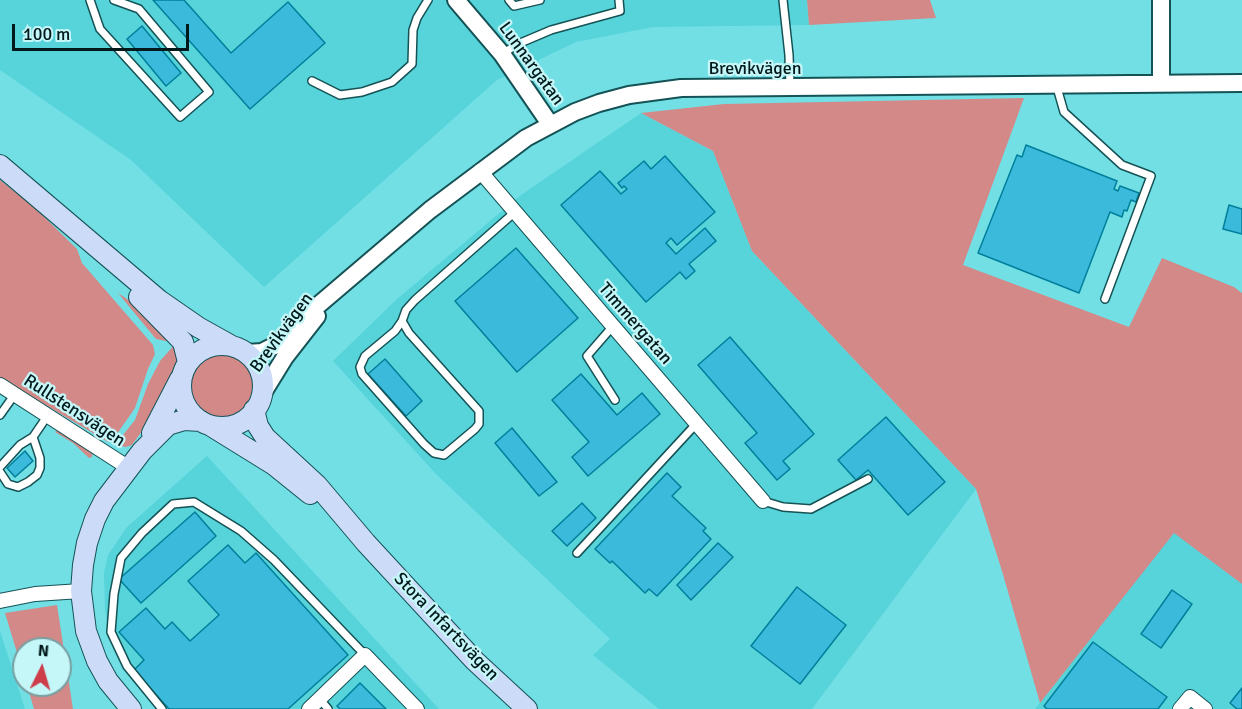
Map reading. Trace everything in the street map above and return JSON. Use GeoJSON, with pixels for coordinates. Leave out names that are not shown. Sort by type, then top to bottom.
{"type":"FeatureCollection","features":[{"type":"Feature","properties":{"kind":"main road"},"geometry":{"type":"LineString","coordinates":[[0,165],[159,300],[198,327],[252,358],[262,380],[258,403],[248,417],[234,424],[217,426],[184,420],[168,425],[142,451],[113,487],[95,519],[83,565],[81,591],[83,612],[91,646],[108,681],[130,709]]}},
{"type":"Feature","properties":{"kind":"main road"},"geometry":{"type":"LineString","coordinates":[[96,248],[141,300],[178,336],[187,350],[182,394],[188,409],[205,423]]}},
{"type":"Feature","properties":{"kind":"main road"},"geometry":{"type":"LineString","coordinates":[[142,451],[194,356],[216,345],[239,350]]}},
{"type":"Feature","properties":{"kind":"main road","name":"Stora Infartsvägen"},"geometry":{"type":"LineString","coordinates":[[258,403],[258,426],[266,437],[317,485],[366,543],[475,661],[527,709]]}},
{"type":"Feature","properties":{"kind":"main road","name":"Stora Infartsvägen"},"geometry":{"type":"LineString","coordinates":[[205,423],[274,465],[366,543]]}},
{"type":"Feature","properties":{"kind":"street","name":"Lunnargatan"},"geometry":{"type":"LineString","coordinates":[[456,0],[502,54],[550,124]]}},
{"type":"Feature","properties":{"kind":"street"},"geometry":{"type":"LineString","coordinates":[[1161,0],[1161,84]]}},
{"type":"Feature","properties":{"kind":"street","name":"Brevikvägen"},"geometry":{"type":"LineString","coordinates":[[239,350],[269,350],[430,210],[480,171],[550,124],[599,103],[660,90],[1242,83]]}},
{"type":"Feature","properties":{"kind":"street","name":"Timmergatan"},"geometry":{"type":"LineString","coordinates":[[480,171],[763,501]]}},
{"type":"Feature","properties":{"kind":"street","name":"Brevikvägen"},"geometry":{"type":"LineString","coordinates":[[258,403],[285,357],[334,294]]}},
{"type":"Feature","properties":{"kind":"street","name":"Rullstensvägen"},"geometry":{"type":"LineString","coordinates":[[0,385],[129,468]]}},
{"type":"Feature","properties":{"kind":"street"},"geometry":{"type":"LineString","coordinates":[[0,601],[35,594],[81,591]]}},
{"type":"Feature","properties":{"kind":"street"},"geometry":{"type":"LineString","coordinates":[[309,709],[324,704],[365,655],[417,709]]}},
{"type":"Feature","properties":{"kind":"street"},"geometry":{"type":"LineString","coordinates":[[1180,709],[1190,697],[1205,709]]}},
{"type":"Feature","properties":{"kind":"lane"},"geometry":{"type":"LineString","coordinates":[[90,0],[100,29],[180,117],[209,92],[139,9],[114,0]]}},
{"type":"Feature","properties":{"kind":"lane"},"geometry":{"type":"LineString","coordinates":[[312,81],[340,95],[362,92],[392,82],[412,64],[413,30],[428,0]]}},
{"type":"Feature","properties":{"kind":"lane"},"geometry":{"type":"LineString","coordinates":[[509,0],[514,6],[540,0]]}},
{"type":"Feature","properties":{"kind":"lane"},"geometry":{"type":"LineString","coordinates":[[502,54],[518,44],[551,30],[620,11],[619,0]]}},
{"type":"Feature","properties":{"kind":"lane"},"geometry":{"type":"LineString","coordinates":[[783,0],[790,89]]}},
{"type":"Feature","properties":{"kind":"lane"},"geometry":{"type":"LineString","coordinates":[[1056,84],[1064,112],[1122,165],[1151,176],[1105,299]]}},
{"type":"Feature","properties":{"kind":"lane"},"geometry":{"type":"LineString","coordinates":[[402,321],[409,333],[479,411],[479,424],[444,455],[434,453],[424,444],[362,374],[360,367],[364,356],[395,331],[414,300],[516,212]]}},
{"type":"Feature","properties":{"kind":"lane"},"geometry":{"type":"LineString","coordinates":[[613,326],[587,356],[615,400]]}},
{"type":"Feature","properties":{"kind":"lane"},"geometry":{"type":"LineString","coordinates":[[0,414],[15,394]]}},
{"type":"Feature","properties":{"kind":"lane"},"geometry":{"type":"LineString","coordinates":[[0,467],[20,445],[33,437],[48,415]]}},
{"type":"Feature","properties":{"kind":"lane"},"geometry":{"type":"LineString","coordinates":[[577,553],[697,423]]}},
{"type":"Feature","properties":{"kind":"lane"},"geometry":{"type":"LineString","coordinates":[[0,472],[8,484],[18,487],[37,475],[40,458],[33,437]]}},
{"type":"Feature","properties":{"kind":"lane"},"geometry":{"type":"LineString","coordinates":[[763,501],[783,507],[811,509],[868,479]]}},
{"type":"Feature","properties":{"kind":"lane"},"geometry":{"type":"LineString","coordinates":[[162,709],[127,666],[111,632],[114,594],[121,558],[142,533],[173,504],[194,502],[241,531],[274,560],[365,655]]}},
{"type":"Feature","properties":{"kind":"shaded area"},"geometry":{"type":"Polygon","coordinates":[[[0,0],[807,0],[809,25],[653,27],[576,42],[497,80],[264,287],[131,160],[0,70],[0,0]]]}},
{"type":"Feature","properties":{"kind":"shaded area"},"geometry":{"type":"Polygon","coordinates":[[[807,0],[930,0],[936,18],[809,25],[807,0]]]}},
{"type":"Feature","properties":{"kind":"shaded area"},"geometry":{"type":"Polygon","coordinates":[[[1024,98],[963,265],[1129,327],[1162,258],[1234,287],[1242,293],[1242,584],[1174,533],[1040,703],[976,489],[752,251],[713,151],[641,113],[724,104],[1024,98]]]}},
{"type":"Feature","properties":{"kind":"shaded area"},"geometry":{"type":"Polygon","coordinates":[[[641,113],[713,151],[752,251],[976,489],[812,709],[659,709],[593,655],[610,639],[436,474],[333,361],[397,299],[521,195],[641,113]]]}},
{"type":"Feature","properties":{"kind":"shaded area"},"geometry":{"type":"Polygon","coordinates":[[[0,180],[35,208],[77,249],[82,263],[153,345],[155,354],[135,408],[117,434],[108,442],[0,378],[0,180]]]}},
{"type":"Feature","properties":{"kind":"shaded area"},"geometry":{"type":"Polygon","coordinates":[[[118,293],[172,337],[166,341],[156,339],[118,293]]]}},
{"type":"Feature","properties":{"kind":"shaded area"},"geometry":{"type":"Polygon","coordinates":[[[176,343],[180,357],[178,367],[155,413],[132,445],[126,447],[115,445],[135,420],[148,384],[160,361],[176,343]]]}},
{"type":"Feature","properties":{"kind":"shaded area"},"geometry":{"type":"Polygon","coordinates":[[[216,355],[228,355],[244,364],[251,374],[253,386],[251,398],[244,408],[228,417],[216,417],[205,412],[196,403],[191,392],[191,380],[196,369],[205,360],[216,355]]]}},
{"type":"Feature","properties":{"kind":"shaded area"},"geometry":{"type":"Polygon","coordinates":[[[59,429],[93,452],[92,457],[89,458],[73,443],[55,432],[59,429]]]}},
{"type":"Feature","properties":{"kind":"shaded area"},"geometry":{"type":"Polygon","coordinates":[[[207,456],[439,709],[158,709],[134,683],[109,636],[105,609],[104,573],[108,555],[127,527],[207,456]]]}},
{"type":"Feature","properties":{"kind":"shaded area"},"geometry":{"type":"Polygon","coordinates":[[[1174,532],[1242,584],[1242,709],[1035,709],[1174,532]]]}},
{"type":"Feature","properties":{"kind":"shaded area"},"geometry":{"type":"Polygon","coordinates":[[[57,605],[62,637],[12,637],[5,613],[57,605]]]}},
{"type":"Feature","properties":{"kind":"shaded area"},"geometry":{"type":"Polygon","coordinates":[[[0,631],[12,668],[12,697],[21,697],[25,709],[0,709],[0,631]]]}},
{"type":"Feature","properties":{"kind":"shaded area"},"geometry":{"type":"Polygon","coordinates":[[[30,697],[71,697],[73,709],[34,709],[30,697]]]}},
{"type":"Feature","properties":{"kind":"building"},"geometry":{"type":"Polygon","coordinates":[[[153,0],[184,0],[231,53],[288,2],[325,43],[250,109],[153,0]]]}},
{"type":"Feature","properties":{"kind":"building"},"geometry":{"type":"Polygon","coordinates":[[[142,26],[181,73],[166,86],[127,39],[142,26]]]}},
{"type":"Feature","properties":{"kind":"building"},"geometry":{"type":"Polygon","coordinates":[[[1026,145],[1117,181],[1114,189],[1118,191],[1120,186],[1139,193],[1136,202],[1131,200],[1122,217],[1110,212],[1079,293],[978,253],[1017,155],[1022,157],[1026,145]]]}},
{"type":"Feature","properties":{"kind":"building"},"geometry":{"type":"Polygon","coordinates":[[[665,156],[715,212],[677,245],[671,238],[666,243],[676,254],[705,228],[716,241],[689,264],[695,271],[686,279],[680,272],[646,302],[561,205],[600,171],[621,194],[627,189],[624,186],[622,188],[618,183],[644,161],[651,169],[665,156]]]}},
{"type":"Feature","properties":{"kind":"building"},"geometry":{"type":"Polygon","coordinates":[[[1229,205],[1242,209],[1242,234],[1223,229],[1229,205]]]}},
{"type":"Feature","properties":{"kind":"building"},"geometry":{"type":"Polygon","coordinates":[[[516,248],[578,318],[517,372],[455,301],[516,248]]]}},
{"type":"Feature","properties":{"kind":"building"},"geometry":{"type":"Polygon","coordinates":[[[730,337],[814,434],[783,461],[790,469],[777,480],[745,443],[757,433],[698,365],[730,337]]]}},
{"type":"Feature","properties":{"kind":"building"},"geometry":{"type":"Polygon","coordinates":[[[385,359],[422,401],[406,416],[368,374],[385,359]]]}},
{"type":"Feature","properties":{"kind":"building"},"geometry":{"type":"Polygon","coordinates":[[[581,374],[617,415],[642,393],[660,414],[588,476],[572,457],[589,442],[552,400],[581,374]]]}},
{"type":"Feature","properties":{"kind":"building"},"geometry":{"type":"Polygon","coordinates":[[[886,417],[945,482],[908,515],[868,470],[856,480],[838,460],[886,417]]]}},
{"type":"Feature","properties":{"kind":"building"},"geometry":{"type":"Polygon","coordinates":[[[512,428],[557,482],[539,496],[495,443],[512,428]]]}},
{"type":"Feature","properties":{"kind":"building"},"geometry":{"type":"Polygon","coordinates":[[[25,451],[33,461],[15,477],[7,468],[25,451]]]}},
{"type":"Feature","properties":{"kind":"building"},"geometry":{"type":"Polygon","coordinates":[[[667,473],[681,487],[672,496],[706,528],[703,531],[711,539],[657,596],[649,589],[645,593],[612,561],[610,563],[595,549],[667,473]]]}},
{"type":"Feature","properties":{"kind":"building"},"geometry":{"type":"Polygon","coordinates":[[[582,503],[596,518],[567,546],[552,531],[582,503]]]}},
{"type":"Feature","properties":{"kind":"building"},"geometry":{"type":"Polygon","coordinates":[[[195,512],[216,536],[141,603],[119,579],[195,512]]]}},
{"type":"Feature","properties":{"kind":"building"},"geometry":{"type":"Polygon","coordinates":[[[718,543],[733,557],[691,600],[677,585],[718,543]]]}},
{"type":"Feature","properties":{"kind":"building"},"geometry":{"type":"Polygon","coordinates":[[[228,545],[245,563],[256,553],[348,655],[288,709],[169,709],[134,670],[144,660],[119,632],[146,608],[165,629],[172,622],[190,641],[219,615],[188,581],[228,545]]]}},
{"type":"Feature","properties":{"kind":"building"},"geometry":{"type":"Polygon","coordinates":[[[797,587],[846,625],[800,684],[751,646],[797,587]]]}},
{"type":"Feature","properties":{"kind":"building"},"geometry":{"type":"Polygon","coordinates":[[[1172,590],[1192,604],[1161,648],[1141,634],[1172,590]]]}},
{"type":"Feature","properties":{"kind":"building"},"geometry":{"type":"Polygon","coordinates":[[[1093,642],[1167,697],[1158,709],[1047,709],[1044,706],[1093,642]]]}},
{"type":"Feature","properties":{"kind":"building"},"geometry":{"type":"Polygon","coordinates":[[[360,683],[386,709],[340,709],[337,706],[360,683]]]}},
{"type":"Feature","properties":{"kind":"building"},"geometry":{"type":"Polygon","coordinates":[[[1242,688],[1242,709],[1237,709],[1230,703],[1242,688]]]}}]}
